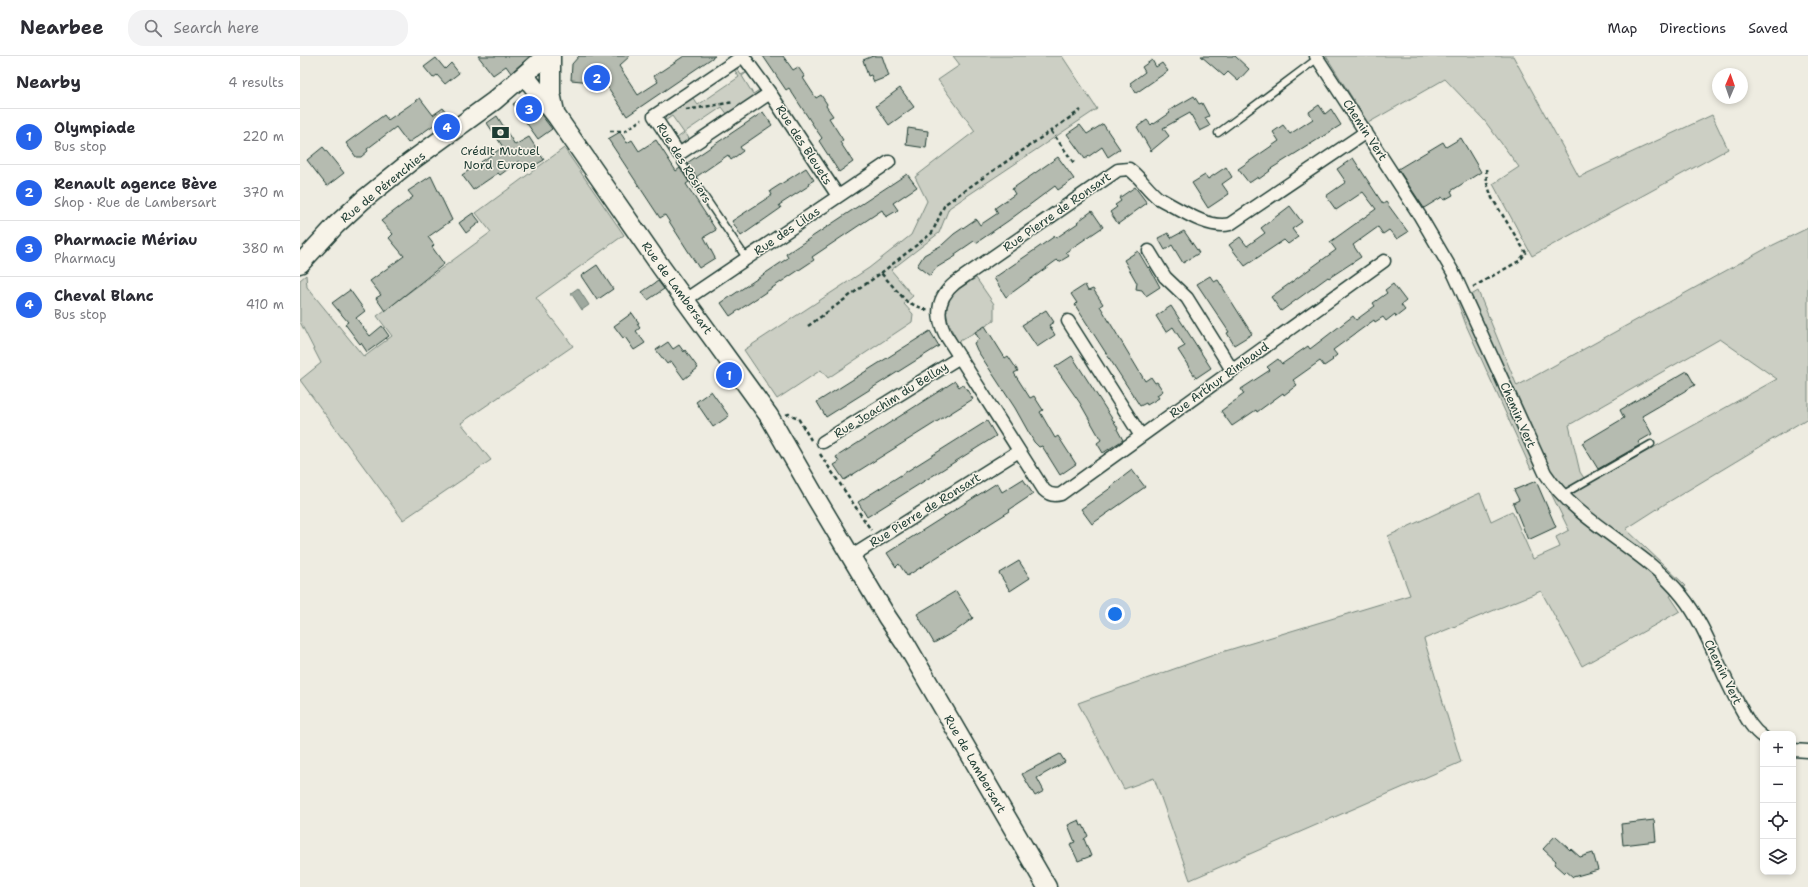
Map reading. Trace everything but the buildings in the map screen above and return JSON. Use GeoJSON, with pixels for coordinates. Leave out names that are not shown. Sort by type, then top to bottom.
{"type":"FeatureCollection","features":[{"type":"Feature","properties":{"kind":"main road","name":"Rue de Pérenchies"},"geometry":{"type":"LineString","coordinates":[[300,264],[336,225],[362,200],[525,76],[546,56]]}},
{"type":"Feature","properties":{"kind":"main road","name":"Rue de Lambersart"},"geometry":{"type":"LineString","coordinates":[[551,56],[551,94],[557,117]]}},
{"type":"Feature","properties":{"kind":"main road","name":"Rue de Lambersart"},"geometry":{"type":"LineString","coordinates":[[525,76],[557,117],[685,300],[769,416],[796,461],[836,512],[856,553],[879,585],[904,642],[1047,887]]}},
{"type":"Feature","properties":{"kind":"street","name":"Rue des Rosiers"},"geometry":{"type":"LineString","coordinates":[[679,154],[654,116],[743,56],[770,93]]}},
{"type":"Feature","properties":{"kind":"street","name":"Chemin Vert"},"geometry":{"type":"LineString","coordinates":[[1317,57],[1430,232],[1463,292],[1541,465],[1550,481],[1562,495],[1646,562],[1682,596],[1698,620],[1732,692],[1747,719],[1760,734]]}},
{"type":"Feature","properties":{"kind":"street"},"geometry":{"type":"LineString","coordinates":[[679,154],[770,93]]}},
{"type":"Feature","properties":{"kind":"street","name":"Rue des Bleuets"},"geometry":{"type":"LineString","coordinates":[[770,93],[838,196]]}},
{"type":"Feature","properties":{"kind":"street","name":"Rue Pierre de Ronsart"},"geometry":{"type":"LineString","coordinates":[[939,313],[941,299],[948,288],[1118,170],[1129,169],[1134,172],[1158,198],[1202,221],[1217,226],[1223,226],[1230,224],[1366,132]]}},
{"type":"Feature","properties":{"kind":"street","name":"Rue des Lilas"},"geometry":{"type":"LineString","coordinates":[[685,300],[889,162]]}},
{"type":"Feature","properties":{"kind":"street"},"geometry":{"type":"LineString","coordinates":[[1149,251],[1165,277],[1187,298],[1232,370]]}},
{"type":"Feature","properties":{"kind":"street","name":"Rue Arthur Rimbaud"},"geometry":{"type":"LineString","coordinates":[[1019,451],[1044,490],[1052,495],[1061,494],[1384,261]]}},
{"type":"Feature","properties":{"kind":"street"},"geometry":{"type":"LineString","coordinates":[[939,313],[942,327],[1019,451]]}},
{"type":"Feature","properties":{"kind":"street"},"geometry":{"type":"LineString","coordinates":[[1068,321],[1141,436]]}},
{"type":"Feature","properties":{"kind":"street","name":"Rue Joachim du Bellay"},"geometry":{"type":"LineString","coordinates":[[818,445],[960,357]]}},
{"type":"Feature","properties":{"kind":"street","name":"Rue Pierre de Ronsart"},"geometry":{"type":"LineString","coordinates":[[856,553],[1019,451]]}},
{"type":"Feature","properties":{"kind":"street"},"geometry":{"type":"LineString","coordinates":[[1796,750],[1808,751]]}},
{"type":"Feature","properties":{"kind":"lane"},"geometry":{"type":"LineString","coordinates":[[1218,134],[1317,57]]}},
{"type":"Feature","properties":{"kind":"lane","name":"Rue des Rosiers"},"geometry":{"type":"LineString","coordinates":[[679,154],[681,162],[747,259]]}},
{"type":"Feature","properties":{"kind":"lane"},"geometry":{"type":"LineString","coordinates":[[1562,495],[1651,444]]}},
{"type":"Feature","properties":{"kind":"path"},"geometry":{"type":"LineString","coordinates":[[808,326],[932,233],[945,204],[1081,110]]}},
{"type":"Feature","properties":{"kind":"path"},"geometry":{"type":"LineString","coordinates":[[1050,131],[1074,163]]}},
{"type":"Feature","properties":{"kind":"path"},"geometry":{"type":"LineString","coordinates":[[1463,292],[1519,260],[1526,253],[1492,198],[1487,182],[1486,167]]}},
{"type":"Feature","properties":{"kind":"path"},"geometry":{"type":"LineString","coordinates":[[881,272],[907,302],[924,310],[939,313]]}},
{"type":"Feature","properties":{"kind":"path"},"geometry":{"type":"LineString","coordinates":[[769,416],[789,414],[798,418],[818,445],[839,481],[878,540]]}},
{"type":"Feature","properties":{"kind":"shaded area"},"geometry":{"type":"Polygon","coordinates":[[[953,56],[1062,56],[1097,109],[949,208],[939,233],[891,270],[913,296],[904,304],[913,314],[912,322],[828,378],[821,370],[777,399],[744,350],[869,268],[911,235],[927,201],[915,177],[975,131],[938,80],[960,65],[953,56]]]}},
{"type":"Feature","properties":{"kind":"shaded area"},"geometry":{"type":"Polygon","coordinates":[[[1326,56],[1513,56],[1579,177],[1712,115],[1728,149],[1532,256],[1493,184],[1519,167],[1484,120],[1445,79],[1368,123],[1326,56]]]}},
{"type":"Feature","properties":{"kind":"shaded area"},"geometry":{"type":"Polygon","coordinates":[[[736,67],[741,75],[749,71],[742,76],[753,94],[761,89],[761,93],[728,115],[722,107],[685,132],[690,140],[684,145],[681,145],[677,138],[684,133],[672,116],[665,121],[665,115],[692,97],[698,105],[739,77],[733,68],[736,67]]]}},
{"type":"Feature","properties":{"kind":"shaded area"},"geometry":{"type":"Polygon","coordinates":[[[564,148],[624,235],[536,298],[573,346],[461,423],[491,460],[403,520],[300,380],[321,363],[300,322],[300,280],[306,275],[307,287],[364,357],[392,336],[377,316],[491,232],[476,213],[564,148]]]}},
{"type":"Feature","properties":{"kind":"shaded area"},"geometry":{"type":"Polygon","coordinates":[[[1808,228],[1808,418],[1626,529],[1686,586],[1670,596],[1680,611],[1582,666],[1541,591],[1424,639],[1461,762],[1190,880],[1154,778],[1124,789],[1078,703],[1222,652],[1410,595],[1388,536],[1480,493],[1491,521],[1512,511],[1533,559],[1560,547],[1556,537],[1569,530],[1549,489],[1536,467],[1531,469],[1466,325],[1458,303],[1478,291],[1517,386],[1767,248],[1808,228]],[[1720,339],[1569,425],[1580,472],[1588,484],[1777,379],[1720,339]]]}},
{"type":"Feature","properties":{"kind":"shaded area"},"geometry":{"type":"Polygon","coordinates":[[[976,278],[994,304],[994,321],[958,342],[948,320],[946,311],[947,304],[956,291],[976,278]]]}},
{"type":"Feature","properties":{"kind":"shaded area"},"geometry":{"type":"Polygon","coordinates":[[[578,288],[589,305],[582,310],[571,293],[578,288]]]}},
{"type":"Feature","properties":{"kind":"place","name":"Renault agence Bève"},"geometry":{"type":"Point","coordinates":[597,78]}},
{"type":"Feature","properties":{"kind":"place","name":"Pharmacie Mériau"},"geometry":{"type":"Point","coordinates":[529,109]}},
{"type":"Feature","properties":{"kind":"place","name":"Cheval Blanc"},"geometry":{"type":"Point","coordinates":[447,127]}},
{"type":"Feature","properties":{"kind":"place","name":"Crédit Mutuel Nord Europe"},"geometry":{"type":"Point","coordinates":[500,132]}},
{"type":"Feature","properties":{"kind":"place","name":"Olympiade"},"geometry":{"type":"Point","coordinates":[729,375]}}]}
